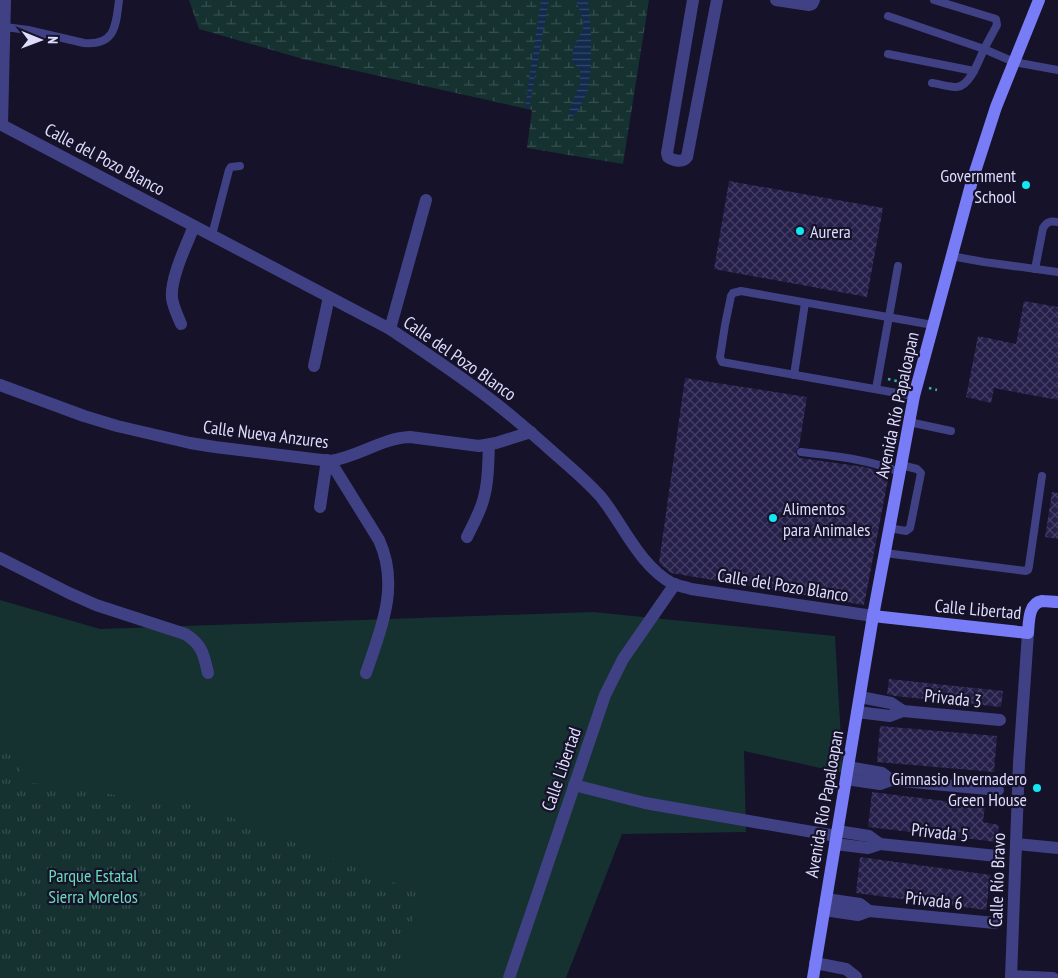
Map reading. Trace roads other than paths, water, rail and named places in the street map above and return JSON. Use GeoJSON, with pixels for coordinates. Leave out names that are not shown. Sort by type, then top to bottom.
{"type":"FeatureCollection","features":[{"type":"Feature","properties":{"kind":"main road","name":"Avenida Río Papaloapan"},"geometry":{"type":"LineString","coordinates":[[816,978],[815,963],[873,616],[908,422],[951,256],[985,139],[1039,0]]}},
{"type":"Feature","properties":{"kind":"main road","name":"Calle Libertad"},"geometry":{"type":"LineString","coordinates":[[873,616],[1028,633],[1030,612],[1034,605],[1042,601],[1058,602]]}},
{"type":"Feature","properties":{"kind":"street"},"geometry":{"type":"LineString","coordinates":[[1,125],[5,0]]}},
{"type":"Feature","properties":{"kind":"street"},"geometry":{"type":"LineString","coordinates":[[693,0],[667,153],[668,157],[682,161],[688,157],[717,0]]}},
{"type":"Feature","properties":{"kind":"street"},"geometry":{"type":"LineString","coordinates":[[776,0],[809,5],[814,0]]}},
{"type":"Feature","properties":{"kind":"street","name":"Calle del Pozo Blanco"},"geometry":{"type":"LineString","coordinates":[[1,125],[390,329],[450,369],[531,432],[589,485],[601,497],[644,560],[657,573],[675,584],[691,589],[873,616]]}},
{"type":"Feature","properties":{"kind":"street"},"geometry":{"type":"LineString","coordinates":[[390,329],[426,200]]}},
{"type":"Feature","properties":{"kind":"street"},"geometry":{"type":"LineString","coordinates":[[180,324],[172,298],[173,286],[176,272],[194,226]]}},
{"type":"Feature","properties":{"kind":"street"},"geometry":{"type":"LineString","coordinates":[[314,366],[329,297]]}},
{"type":"Feature","properties":{"kind":"street","name":"Calle Nueva Anzures"},"geometry":{"type":"LineString","coordinates":[[0,386],[117,426],[190,443],[328,460],[346,457],[402,437],[467,445],[489,445],[531,432]]}},
{"type":"Feature","properties":{"kind":"street"},"geometry":{"type":"LineString","coordinates":[[467,537],[485,496],[489,445]]}},
{"type":"Feature","properties":{"kind":"street"},"geometry":{"type":"LineString","coordinates":[[320,507],[328,460]]}},
{"type":"Feature","properties":{"kind":"street"},"geometry":{"type":"LineString","coordinates":[[328,460],[385,552],[389,580],[388,597],[385,615],[366,673]]}},
{"type":"Feature","properties":{"kind":"street"},"geometry":{"type":"LineString","coordinates":[[0,558],[96,605],[185,634],[200,646],[204,654],[208,673]]}},
{"type":"Feature","properties":{"kind":"street","name":"Calle Libertad"},"geometry":{"type":"LineString","coordinates":[[509,978],[605,695],[623,659],[675,584]]}},
{"type":"Feature","properties":{"kind":"street","name":"Calle Río Bravo"},"geometry":{"type":"LineString","coordinates":[[1011,977],[1019,763],[1028,633]]}},
{"type":"Feature","properties":{"kind":"street","name":"Privada 3"},"geometry":{"type":"LineString","coordinates":[[860,697],[892,703],[903,711]]}},
{"type":"Feature","properties":{"kind":"street","name":"Privada 3"},"geometry":{"type":"LineString","coordinates":[[857,712],[890,716],[903,711],[1000,720]]}},
{"type":"Feature","properties":{"kind":"street"},"geometry":{"type":"LineString","coordinates":[[847,773],[882,773],[891,780],[998,790]]}},
{"type":"Feature","properties":{"kind":"street","name":"Privada 5"},"geometry":{"type":"LineString","coordinates":[[574,785],[645,803],[836,837],[869,836],[880,844],[997,856]]}},
{"type":"Feature","properties":{"kind":"street"},"geometry":{"type":"LineString","coordinates":[[1016,844],[1058,848]]}},
{"type":"Feature","properties":{"kind":"street","name":"Privada 6"},"geometry":{"type":"LineString","coordinates":[[825,904],[860,904],[869,911],[995,923]]}},
{"type":"Feature","properties":{"kind":"street"},"geometry":{"type":"LineString","coordinates":[[815,963],[846,969],[858,978]]}},
{"type":"Feature","properties":{"kind":"street"},"geometry":{"type":"LineString","coordinates":[[1011,977],[1053,978]]}},
{"type":"Feature","properties":{"kind":"lane"},"geometry":{"type":"LineString","coordinates":[[5,28],[28,30],[92,44],[111,35],[116,26],[119,0]]}},
{"type":"Feature","properties":{"kind":"lane"},"geometry":{"type":"LineString","coordinates":[[932,83],[958,87],[964,84],[974,71],[997,25],[996,19],[934,0]]}},
{"type":"Feature","properties":{"kind":"lane"},"geometry":{"type":"LineString","coordinates":[[888,16],[984,49],[1014,62],[1058,70]]}},
{"type":"Feature","properties":{"kind":"lane"},"geometry":{"type":"LineString","coordinates":[[888,54],[974,71]]}},
{"type":"Feature","properties":{"kind":"lane"},"geometry":{"type":"LineString","coordinates":[[212,235],[229,170],[231,167],[240,166]]}},
{"type":"Feature","properties":{"kind":"lane"},"geometry":{"type":"LineString","coordinates":[[1035,269],[1043,228],[1049,221],[1058,222]]}},
{"type":"Feature","properties":{"kind":"lane"},"geometry":{"type":"LineString","coordinates":[[951,256],[1058,272]]}},
{"type":"Feature","properties":{"kind":"lane"},"geometry":{"type":"LineString","coordinates":[[876,389],[898,266]]}},
{"type":"Feature","properties":{"kind":"lane"},"geometry":{"type":"LineString","coordinates":[[914,396],[722,362],[720,357],[731,296],[741,291],[933,324]]}},
{"type":"Feature","properties":{"kind":"lane"},"geometry":{"type":"LineString","coordinates":[[794,375],[805,303]]}},
{"type":"Feature","properties":{"kind":"lane"},"geometry":{"type":"LineString","coordinates":[[908,422],[950,431]]}},
{"type":"Feature","properties":{"kind":"lane"},"geometry":{"type":"LineString","coordinates":[[801,452],[857,459],[900,468],[919,469],[921,473],[910,528],[906,531],[889,528]]}},
{"type":"Feature","properties":{"kind":"lane"},"geometry":{"type":"LineString","coordinates":[[885,553],[1026,571],[1030,566],[1042,476]]}},
{"type":"Feature","properties":{"kind":"water"},"geometry":{"type":"Polygon","coordinates":[[[541,0],[549,0],[529,109],[525,108],[541,0]]]}},
{"type":"Feature","properties":{"kind":"water"},"geometry":{"type":"Polygon","coordinates":[[[576,0],[588,0],[591,32],[591,66],[588,90],[578,111],[569,119],[570,107],[580,84],[580,69],[572,62],[573,49],[583,29],[583,20],[576,0]]]}},
{"type":"Feature","properties":{"kind":"place","name":"Government School"},"geometry":{"type":"Point","coordinates":[1026,185]}},
{"type":"Feature","properties":{"kind":"place","name":"Aurera"},"geometry":{"type":"Point","coordinates":[800,231]}},
{"type":"Feature","properties":{"kind":"place","name":"Alimentos para Animales"},"geometry":{"type":"Point","coordinates":[773,518]}},
{"type":"Feature","properties":{"kind":"place","name":"Gimnasio Invernadero Green House"},"geometry":{"type":"Point","coordinates":[1037,788]}},
{"type":"Feature","properties":{"kind":"park label","name":"Parque Estatal Sierra Morelos"},"geometry":{"type":"Point","coordinates":[93,885]}}]}
